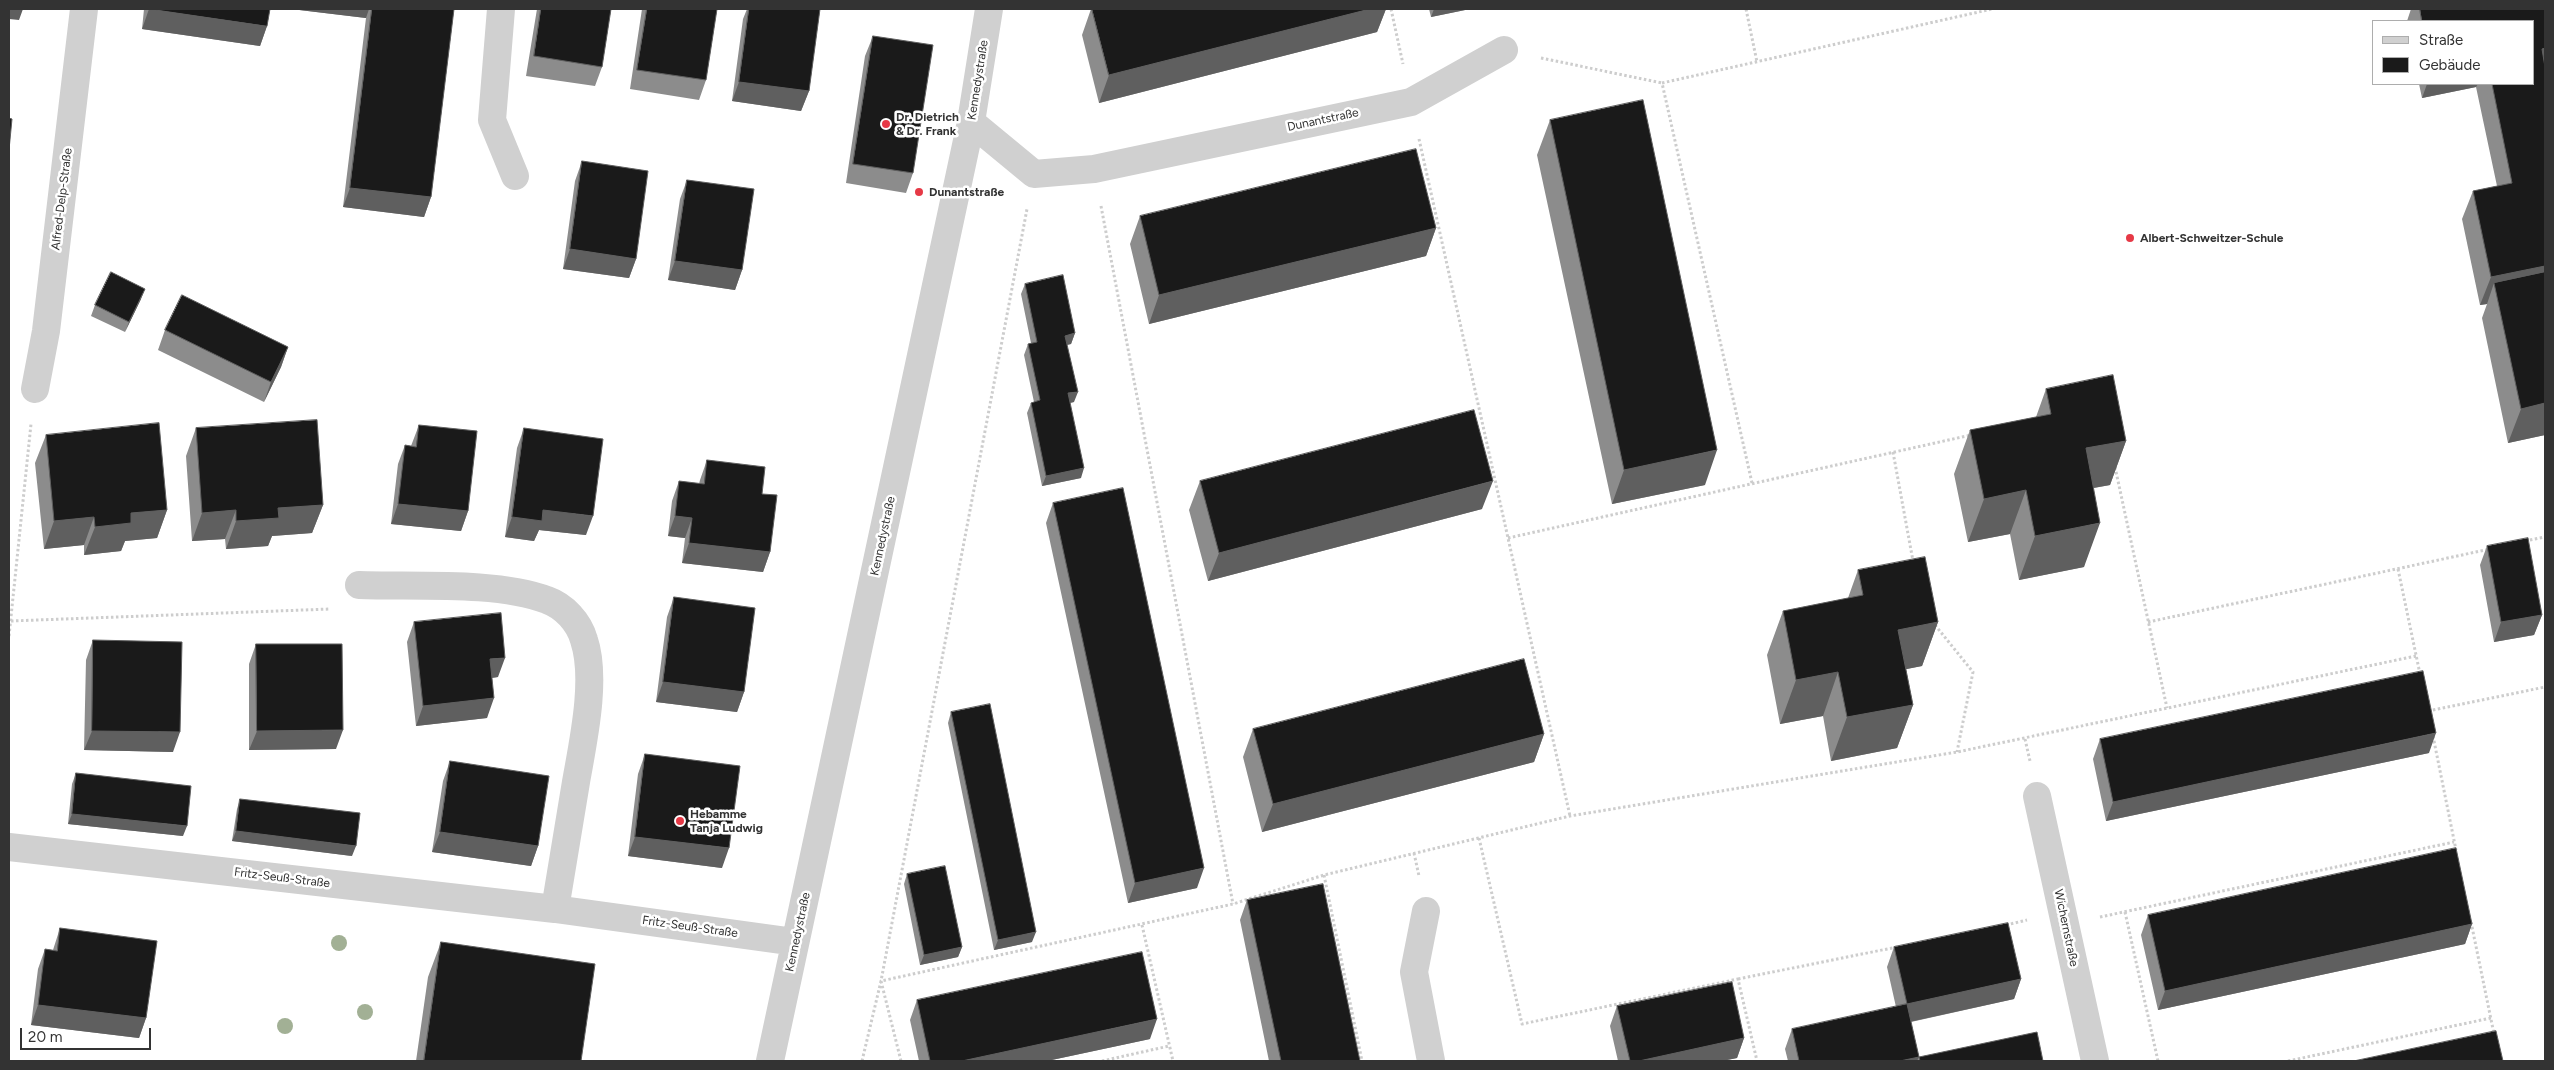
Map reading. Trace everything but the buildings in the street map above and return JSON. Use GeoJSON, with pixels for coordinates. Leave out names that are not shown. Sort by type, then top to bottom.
{"type":"FeatureCollection","features":[{"type":"Feature","properties":{"kind":"street","name":"Alfred-Delp-Straße"},"geometry":{"type":"LineString","coordinates":[[35,389],[46,331],[84,9]]}},
{"type":"Feature","properties":{"kind":"street"},"geometry":{"type":"LineString","coordinates":[[501,9],[492,120],[515,176]]}},
{"type":"Feature","properties":{"kind":"street","name":"Kennedystraße"},"geometry":{"type":"LineString","coordinates":[[770,1061],[971,122],[989,9]]}},
{"type":"Feature","properties":{"kind":"street","name":"Dunantstraße"},"geometry":{"type":"LineString","coordinates":[[1034,174],[1094,169],[1411,102],[1504,50]]}},
{"type":"Feature","properties":{"kind":"street"},"geometry":{"type":"LineString","coordinates":[[971,122],[1034,174]]}},
{"type":"Feature","properties":{"kind":"street"},"geometry":{"type":"LineString","coordinates":[[359,585],[489,589],[519,592],[548,600],[564,610],[579,625],[585,642],[589,681],[585,728],[555,910]]}},
{"type":"Feature","properties":{"kind":"street","name":"Wichernstraße"},"geometry":{"type":"LineString","coordinates":[[2037,796],[2095,1061]]}},
{"type":"Feature","properties":{"kind":"street","name":"Fritz-Seuß-Straße"},"geometry":{"type":"LineString","coordinates":[[9,847],[555,910],[796,942]]}},
{"type":"Feature","properties":{"kind":"street"},"geometry":{"type":"LineString","coordinates":[[1426,911],[1414,972],[1431,1061]]}},
{"type":"Feature","properties":{"kind":"path"},"geometry":{"type":"LineString","coordinates":[[1391,9],[1570,816]]}},
{"type":"Feature","properties":{"kind":"path"},"geometry":{"type":"LineString","coordinates":[[1746,9],[1757,62]]}},
{"type":"Feature","properties":{"kind":"path"},"geometry":{"type":"LineString","coordinates":[[1504,50],[1662,83],[1992,9]]}},
{"type":"Feature","properties":{"kind":"path"},"geometry":{"type":"LineString","coordinates":[[1662,83],[1752,483]]}},
{"type":"Feature","properties":{"kind":"path"},"geometry":{"type":"LineString","coordinates":[[1094,169],[1233,904]]}},
{"type":"Feature","properties":{"kind":"path"},"geometry":{"type":"LineString","coordinates":[[862,1061],[881,981],[1034,174]]}},
{"type":"Feature","properties":{"kind":"path"},"geometry":{"type":"LineString","coordinates":[[9,636],[35,389]]}},
{"type":"Feature","properties":{"kind":"path"},"geometry":{"type":"LineString","coordinates":[[1508,538],[1978,433]]}},
{"type":"Feature","properties":{"kind":"path"},"geometry":{"type":"LineString","coordinates":[[1893,452],[1915,569]]}},
{"type":"Feature","properties":{"kind":"path"},"geometry":{"type":"LineString","coordinates":[[2114,463],[2167,708]]}},
{"type":"Feature","properties":{"kind":"path"},"geometry":{"type":"LineString","coordinates":[[2518,543],[2545,536]]}},
{"type":"Feature","properties":{"kind":"path"},"geometry":{"type":"LineString","coordinates":[[2148,622],[2499,547]]}},
{"type":"Feature","properties":{"kind":"path"},"geometry":{"type":"LineString","coordinates":[[2398,569],[2422,684]]}},
{"type":"Feature","properties":{"kind":"path"},"geometry":{"type":"LineString","coordinates":[[11,621],[342,608],[359,585]]}},
{"type":"Feature","properties":{"kind":"path"},"geometry":{"type":"LineString","coordinates":[[1934,622],[1973,672],[1957,752]]}},
{"type":"Feature","properties":{"kind":"path"},"geometry":{"type":"LineString","coordinates":[[881,981],[1233,904],[1324,875],[1570,816],[1957,752],[2416,656]]}},
{"type":"Feature","properties":{"kind":"path"},"geometry":{"type":"LineString","coordinates":[[2428,711],[2545,686]]}},
{"type":"Feature","properties":{"kind":"path"},"geometry":{"type":"LineString","coordinates":[[2426,702],[2430,721]]}},
{"type":"Feature","properties":{"kind":"path"},"geometry":{"type":"LineString","coordinates":[[2431,730],[2456,851]]}},
{"type":"Feature","properties":{"kind":"path"},"geometry":{"type":"LineString","coordinates":[[1479,838],[1522,1024],[1900,946]]}},
{"type":"Feature","properties":{"kind":"path"},"geometry":{"type":"LineString","coordinates":[[1996,927],[2126,912],[2454,842]]}},
{"type":"Feature","properties":{"kind":"path"},"geometry":{"type":"LineString","coordinates":[[1324,875],[1362,1061]]}},
{"type":"Feature","properties":{"kind":"path"},"geometry":{"type":"LineString","coordinates":[[2126,912],[2158,1061]]}},
{"type":"Feature","properties":{"kind":"path"},"geometry":{"type":"LineString","coordinates":[[2470,916],[2494,1036]]}},
{"type":"Feature","properties":{"kind":"path"},"geometry":{"type":"LineString","coordinates":[[1142,924],[1173,1061]]}},
{"type":"Feature","properties":{"kind":"path"},"geometry":{"type":"LineString","coordinates":[[1738,979],[1757,1061]]}},
{"type":"Feature","properties":{"kind":"path"},"geometry":{"type":"LineString","coordinates":[[881,981],[901,1061]]}},
{"type":"Feature","properties":{"kind":"path"},"geometry":{"type":"LineString","coordinates":[[2288,1061],[2491,1018]]}},
{"type":"Feature","properties":{"kind":"path"},"geometry":{"type":"LineString","coordinates":[[1102,1061],[1170,1046]]}},
{"type":"Feature","properties":{"kind":"place","name":"Dr. Dietrich & Dr. Frank"},"geometry":{"type":"Point","coordinates":[886,124]}},
{"type":"Feature","properties":{"kind":"place","name":"Dunantstraße"},"geometry":{"type":"Point","coordinates":[919,192]}},
{"type":"Feature","properties":{"kind":"place","name":"Albert-Schweitzer-Schule"},"geometry":{"type":"Point","coordinates":[2130,238]}},
{"type":"Feature","properties":{"kind":"place","name":"Hebamme Tanja Ludwig"},"geometry":{"type":"Point","coordinates":[680,821]}}]}
